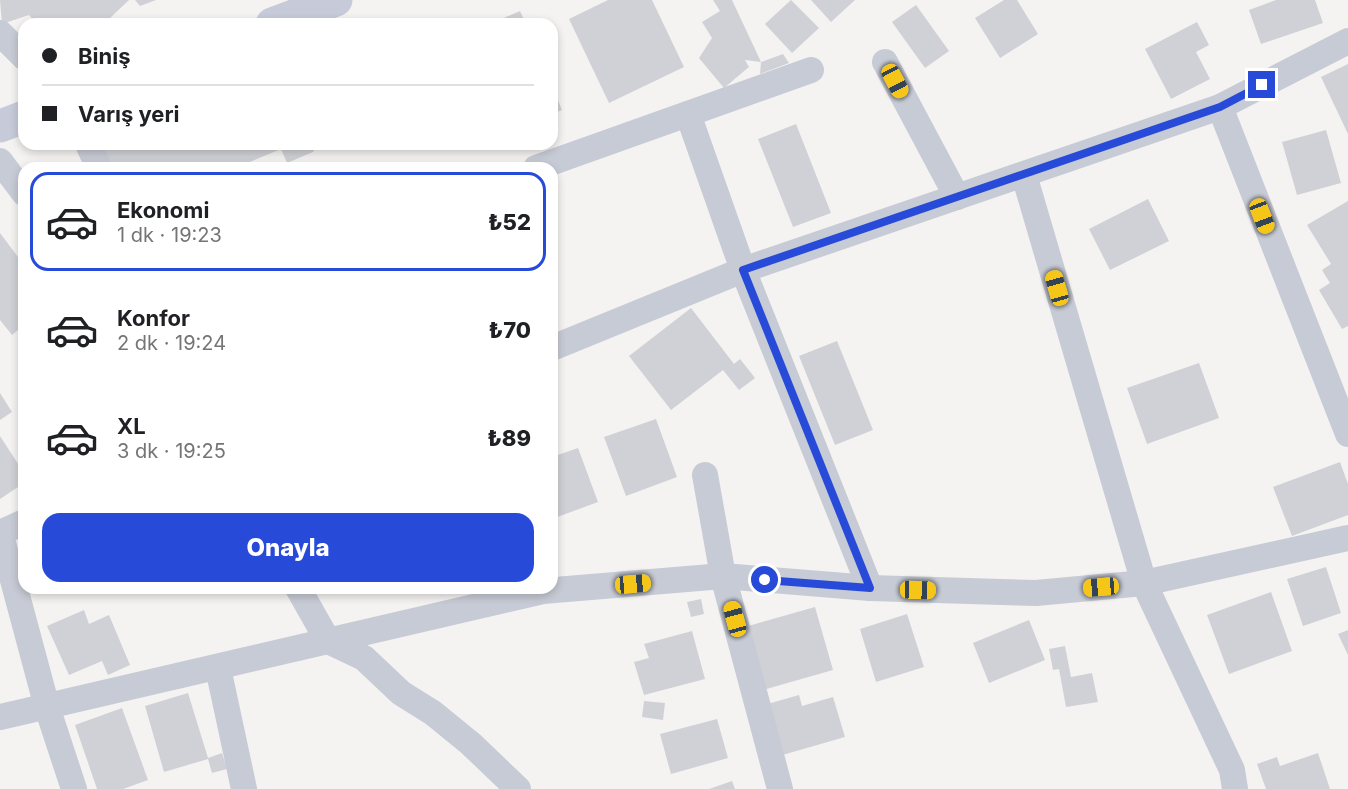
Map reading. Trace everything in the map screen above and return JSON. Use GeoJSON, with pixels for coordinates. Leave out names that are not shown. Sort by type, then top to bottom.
{"type":"FeatureCollection","features":[{"type":"Feature","properties":{"kind":"main road"},"geometry":{"type":"LineString","coordinates":[[288,18],[336,0]]}},
{"type":"Feature","properties":{"kind":"main road"},"geometry":{"type":"LineString","coordinates":[[0,126],[18,119]]}},
{"type":"Feature","properties":{"kind":"street"},"geometry":{"type":"LineString","coordinates":[[0,33],[18,51]]}},
{"type":"Feature","properties":{"kind":"street"},"geometry":{"type":"LineString","coordinates":[[558,346],[743,270],[1220,107],[1348,41]]}},
{"type":"Feature","properties":{"kind":"street"},"geometry":{"type":"LineString","coordinates":[[885,62],[957,197]]}},
{"type":"Feature","properties":{"kind":"street"},"geometry":{"type":"LineString","coordinates":[[553,162],[811,70]]}},
{"type":"Feature","properties":{"kind":"street"},"geometry":{"type":"LineString","coordinates":[[1220,107],[1348,434]]}},
{"type":"Feature","properties":{"kind":"street"},"geometry":{"type":"LineString","coordinates":[[687,114],[743,270],[870,588]]}},
{"type":"Feature","properties":{"kind":"street"},"geometry":{"type":"LineString","coordinates":[[0,161],[18,185]]}},
{"type":"Feature","properties":{"kind":"street"},"geometry":{"type":"LineString","coordinates":[[1024,175],[1144,583],[1232,770],[1235,789]]}},
{"type":"Feature","properties":{"kind":"street"},"geometry":{"type":"LineString","coordinates":[[705,475],[723,576],[780,789]]}},
{"type":"Feature","properties":{"kind":"street"},"geometry":{"type":"LineString","coordinates":[[18,524],[0,532],[47,706],[74,789]]}},
{"type":"Feature","properties":{"kind":"street"},"geometry":{"type":"LineString","coordinates":[[558,590],[723,576],[870,588],[1036,592],[1144,583],[1348,538]]}},
{"type":"Feature","properties":{"kind":"street"},"geometry":{"type":"LineString","coordinates":[[301,594],[328,641],[364,658],[401,693],[433,713],[471,744],[518,789]]}},
{"type":"Feature","properties":{"kind":"street"},"geometry":{"type":"LineString","coordinates":[[0,717],[530,594]]}},
{"type":"Feature","properties":{"kind":"street"},"geometry":{"type":"LineString","coordinates":[[218,668],[244,789]]}},
{"type":"Feature","properties":{"kind":"building"},"geometry":{"type":"Polygon","coordinates":[[[0,0],[129,0],[110,18],[32,18],[29,15],[2,24],[0,0]]]}},
{"type":"Feature","properties":{"kind":"building"},"geometry":{"type":"Polygon","coordinates":[[[135,0],[156,0],[140,6],[135,0]]]}},
{"type":"Feature","properties":{"kind":"building"},"geometry":{"type":"Polygon","coordinates":[[[608,0],[652,0],[684,67],[609,103],[569,19],[608,0]]]}},
{"type":"Feature","properties":{"kind":"building"},"geometry":{"type":"Polygon","coordinates":[[[713,0],[732,0],[761,62],[745,60],[749,67],[724,88],[699,58],[712,38],[702,22],[720,11],[713,0]]]}},
{"type":"Feature","properties":{"kind":"building"},"geometry":{"type":"Polygon","coordinates":[[[791,0],[819,28],[792,53],[765,24],[791,0]]]}},
{"type":"Feature","properties":{"kind":"building"},"geometry":{"type":"Polygon","coordinates":[[[811,0],[855,0],[831,22],[811,0]]]}},
{"type":"Feature","properties":{"kind":"building"},"geometry":{"type":"Polygon","coordinates":[[[1004,0],[1017,0],[1038,34],[1000,58],[975,18],[1004,0]]]}},
{"type":"Feature","properties":{"kind":"building"},"geometry":{"type":"Polygon","coordinates":[[[1276,0],[1315,0],[1323,23],[1261,44],[1249,10],[1276,0]]]}},
{"type":"Feature","properties":{"kind":"building"},"geometry":{"type":"Polygon","coordinates":[[[916,5],[949,51],[925,68],[892,22],[916,5]]]}},
{"type":"Feature","properties":{"kind":"building"},"geometry":{"type":"Polygon","coordinates":[[[520,11],[523,18],[504,18],[520,11]]]}},
{"type":"Feature","properties":{"kind":"building"},"geometry":{"type":"Polygon","coordinates":[[[1197,22],[1209,45],[1196,52],[1210,79],[1171,99],[1145,49],[1197,22]]]}},
{"type":"Feature","properties":{"kind":"building"},"geometry":{"type":"Polygon","coordinates":[[[783,54],[789,63],[760,74],[761,62],[783,54]]]}},
{"type":"Feature","properties":{"kind":"building"},"geometry":{"type":"Polygon","coordinates":[[[1348,64],[1348,134],[1321,77],[1348,64]]]}},
{"type":"Feature","properties":{"kind":"building"},"geometry":{"type":"Polygon","coordinates":[[[796,124],[831,213],[793,227],[758,139],[796,124]]]}},
{"type":"Feature","properties":{"kind":"building"},"geometry":{"type":"Polygon","coordinates":[[[1326,130],[1341,183],[1297,195],[1282,142],[1326,130]]]}},
{"type":"Feature","properties":{"kind":"building"},"geometry":{"type":"Polygon","coordinates":[[[102,150],[279,150],[250,162],[108,162],[102,150]]]}},
{"type":"Feature","properties":{"kind":"building"},"geometry":{"type":"Polygon","coordinates":[[[281,150],[314,150],[313,152],[287,162],[281,150]]]}},
{"type":"Feature","properties":{"kind":"building"},"geometry":{"type":"Polygon","coordinates":[[[1148,199],[1169,241],[1110,270],[1089,229],[1148,199]]]}},
{"type":"Feature","properties":{"kind":"building"},"geometry":{"type":"Polygon","coordinates":[[[1348,201],[1348,326],[1342,329],[1319,290],[1330,283],[1322,270],[1331,264],[1307,225],[1348,201]]]}},
{"type":"Feature","properties":{"kind":"building"},"geometry":{"type":"Polygon","coordinates":[[[0,233],[18,257],[18,330],[12,335],[0,320],[0,233]]]}},
{"type":"Feature","properties":{"kind":"building"},"geometry":{"type":"Polygon","coordinates":[[[691,308],[734,364],[740,359],[755,378],[739,390],[723,370],[671,410],[629,356],[691,308]]]}},
{"type":"Feature","properties":{"kind":"building"},"geometry":{"type":"Polygon","coordinates":[[[837,341],[873,430],[835,445],[799,356],[837,341]]]}},
{"type":"Feature","properties":{"kind":"building"},"geometry":{"type":"Polygon","coordinates":[[[1199,363],[1219,418],[1147,444],[1127,388],[1199,363]]]}},
{"type":"Feature","properties":{"kind":"building"},"geometry":{"type":"Polygon","coordinates":[[[0,393],[12,412],[0,420],[0,393]]]}},
{"type":"Feature","properties":{"kind":"building"},"geometry":{"type":"Polygon","coordinates":[[[656,419],[677,477],[626,496],[604,437],[656,419]]]}},
{"type":"Feature","properties":{"kind":"building"},"geometry":{"type":"Polygon","coordinates":[[[0,436],[18,464],[18,487],[0,499],[0,436]]]}},
{"type":"Feature","properties":{"kind":"building"},"geometry":{"type":"Polygon","coordinates":[[[578,448],[598,502],[558,517],[558,455],[578,448]]]}},
{"type":"Feature","properties":{"kind":"building"},"geometry":{"type":"Polygon","coordinates":[[[1340,462],[1348,484],[1348,515],[1292,536],[1273,487],[1340,462]]]}},
{"type":"Feature","properties":{"kind":"building"},"geometry":{"type":"Polygon","coordinates":[[[1326,567],[1341,613],[1303,626],[1287,579],[1326,567]]]}},
{"type":"Feature","properties":{"kind":"building"},"geometry":{"type":"Polygon","coordinates":[[[1271,592],[1292,651],[1229,674],[1207,615],[1271,592]]]}},
{"type":"Feature","properties":{"kind":"building"},"geometry":{"type":"Polygon","coordinates":[[[701,599],[704,614],[691,617],[687,602],[701,599]]]}},
{"type":"Feature","properties":{"kind":"building"},"geometry":{"type":"Polygon","coordinates":[[[815,607],[833,670],[759,691],[741,628],[815,607]]]}},
{"type":"Feature","properties":{"kind":"building"},"geometry":{"type":"Polygon","coordinates":[[[84,610],[89,624],[109,615],[130,665],[108,675],[102,661],[69,675],[47,626],[84,610]]]}},
{"type":"Feature","properties":{"kind":"building"},"geometry":{"type":"Polygon","coordinates":[[[907,614],[924,667],[876,682],[860,629],[907,614]]]}},
{"type":"Feature","properties":{"kind":"building"},"geometry":{"type":"Polygon","coordinates":[[[1029,620],[1045,660],[989,683],[973,643],[1029,620]]]}},
{"type":"Feature","properties":{"kind":"building"},"geometry":{"type":"Polygon","coordinates":[[[1348,630],[1348,655],[1338,634],[1348,630]]]}},
{"type":"Feature","properties":{"kind":"building"},"geometry":{"type":"Polygon","coordinates":[[[692,631],[705,679],[644,695],[634,662],[649,658],[644,644],[692,631]]]}},
{"type":"Feature","properties":{"kind":"building"},"geometry":{"type":"Polygon","coordinates":[[[1065,646],[1071,677],[1092,673],[1098,702],[1066,707],[1059,669],[1053,670],[1049,649],[1065,646]]]}},
{"type":"Feature","properties":{"kind":"building"},"geometry":{"type":"Polygon","coordinates":[[[188,693],[208,758],[222,753],[227,769],[212,773],[208,759],[164,772],[145,706],[188,693]]]}},
{"type":"Feature","properties":{"kind":"building"},"geometry":{"type":"Polygon","coordinates":[[[799,695],[802,706],[833,697],[845,737],[779,756],[764,705],[799,695]]]}},
{"type":"Feature","properties":{"kind":"building"},"geometry":{"type":"Polygon","coordinates":[[[644,701],[665,703],[663,720],[642,717],[644,701]]]}},
{"type":"Feature","properties":{"kind":"building"},"geometry":{"type":"Polygon","coordinates":[[[122,708],[148,780],[123,789],[97,789],[75,725],[122,708]]]}},
{"type":"Feature","properties":{"kind":"building"},"geometry":{"type":"Polygon","coordinates":[[[717,719],[728,758],[671,774],[660,734],[717,719]]]}},
{"type":"Feature","properties":{"kind":"building"},"geometry":{"type":"Polygon","coordinates":[[[1318,753],[1330,789],[1266,789],[1257,764],[1277,757],[1280,766],[1318,753]]]}},
{"type":"Feature","properties":{"kind":"building"},"geometry":{"type":"Polygon","coordinates":[[[732,781],[735,789],[709,789],[732,781]]]}},
{"type":"Feature","properties":{"kind":"route"},"geometry":{"type":"LineString","coordinates":[[765,580],[870,588],[743,270],[1220,107],[1262,85]]}}]}
